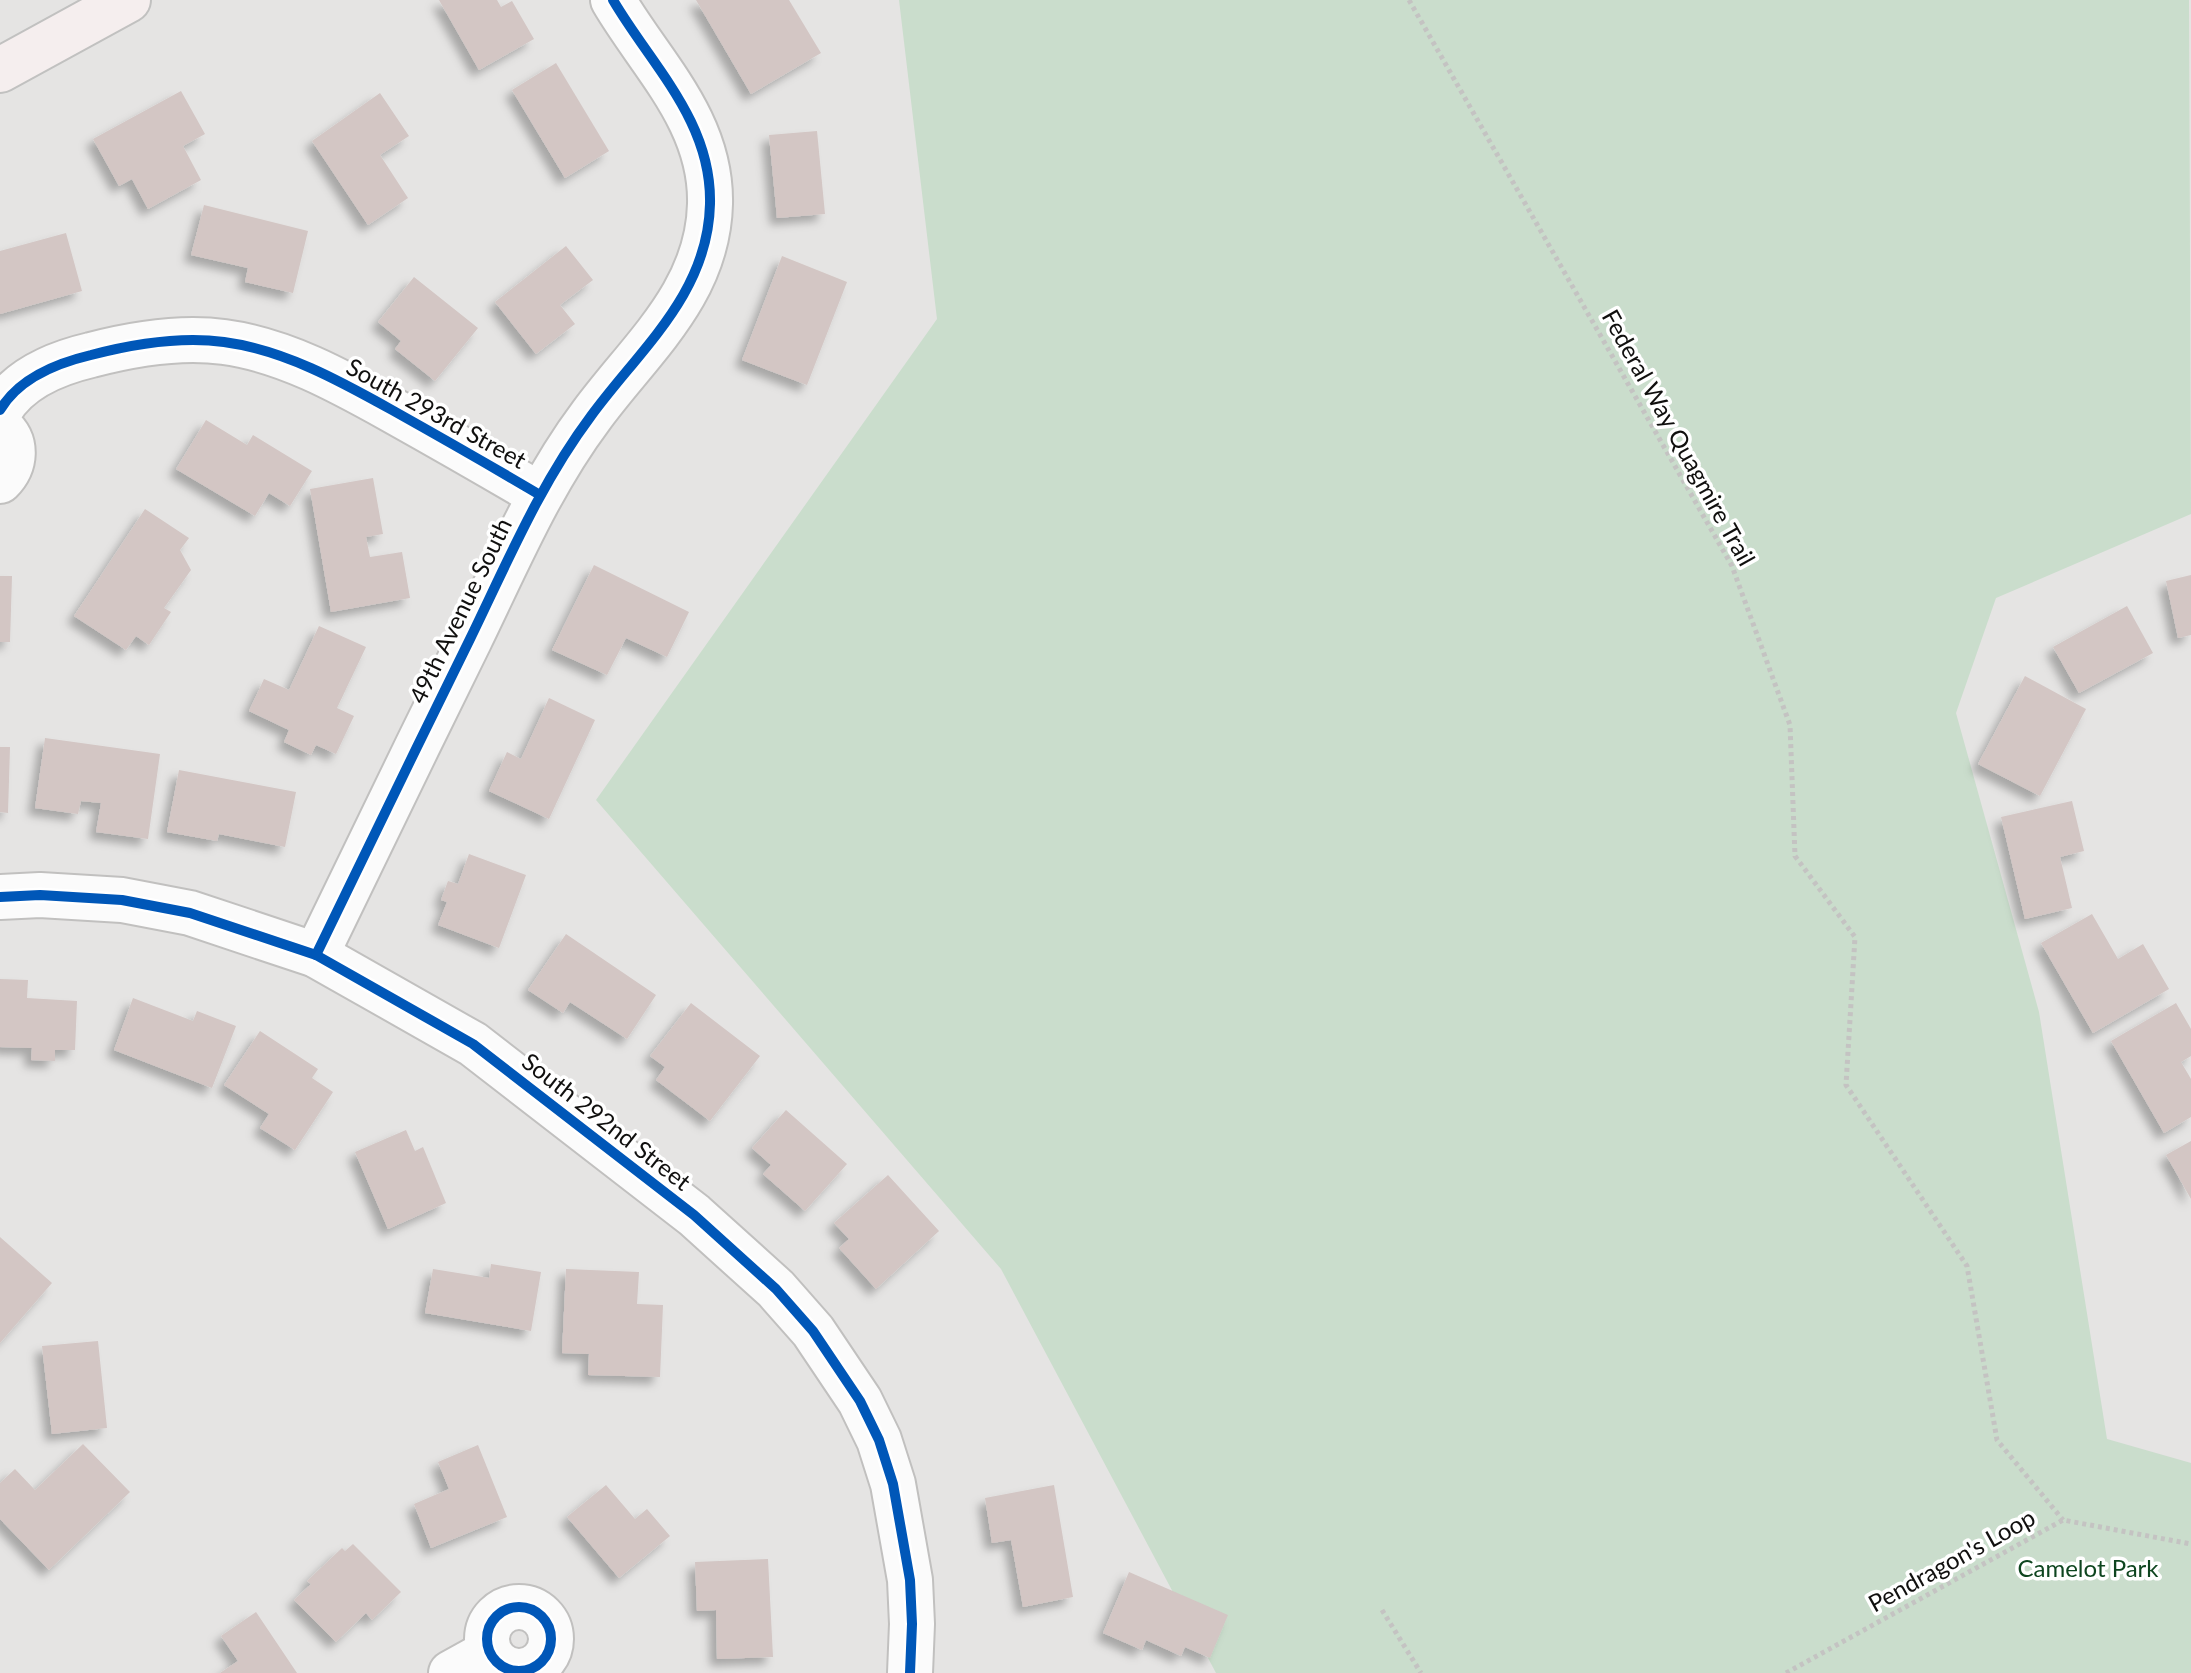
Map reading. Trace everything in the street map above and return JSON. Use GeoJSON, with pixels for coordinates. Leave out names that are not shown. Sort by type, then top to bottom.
{"type":"FeatureCollection","features":[{"type":"Feature","properties":{"kind":"main road"},"geometry":{"type":"LineString","coordinates":[[0,70],[128,0]]}},
{"type":"Feature","properties":{"kind":"street","name":"49th Avenue South"},"geometry":{"type":"LineString","coordinates":[[316,955],[540,495],[593,413],[665,326],[697,269],[707,234],[711,203],[704,157],[693,122],[674,89],[613,1]]}},
{"type":"Feature","properties":{"kind":"street","name":"South 293rd Street"},"geometry":{"type":"LineString","coordinates":[[0,410],[20,387],[38,375],[82,357],[139,344],[223,341],[264,351],[334,379],[540,495]]}},
{"type":"Feature","properties":{"kind":"street"},"geometry":{"type":"LineString","coordinates":[[0,427],[11,441],[13,454],[10,468],[0,481]]}},
{"type":"Feature","properties":{"kind":"street","name":"South 292nd Street"},"geometry":{"type":"LineString","coordinates":[[0,897],[40,895],[122,900],[190,913],[316,955],[473,1044],[694,1215],[776,1289],[813,1331],[860,1401],[879,1440],[893,1484],[910,1580],[910,1673]]}},
{"type":"Feature","properties":{"kind":"street"},"geometry":{"type":"LineString","coordinates":[[451,1673],[489,1652]]}},
{"type":"Feature","properties":{"kind":"path"},"geometry":{"type":"LineString","coordinates":[[1382,1610],[1421,1673]]}},
{"type":"Feature","properties":{"kind":"green space","name":"Camelot Park"},"geometry":{"type":"Polygon","coordinates":[[[899,0],[2189,0],[2191,514],[1996,598],[1956,713],[2039,1012],[2107,1439],[2191,1463],[2191,1673],[1216,1673],[1001,1269],[596,800],[937,319],[899,0]]]}},
{"type":"Feature","properties":{"kind":"building"},"geometry":{"type":"Polygon","coordinates":[[[439,0],[497,0],[501,7],[512,1],[534,39],[479,70],[439,0]]]}},
{"type":"Feature","properties":{"kind":"building"},"geometry":{"type":"Polygon","coordinates":[[[696,0],[789,0],[821,53],[751,94],[696,0]]]}},
{"type":"Feature","properties":{"kind":"building"},"geometry":{"type":"Polygon","coordinates":[[[556,63],[609,151],[565,178],[512,90],[556,63]]]}},
{"type":"Feature","properties":{"kind":"building"},"geometry":{"type":"Polygon","coordinates":[[[181,91],[205,134],[183,146],[201,180],[148,209],[132,179],[119,186],[93,139],[181,91]]]}},
{"type":"Feature","properties":{"kind":"building"},"geometry":{"type":"Polygon","coordinates":[[[380,93],[409,136],[380,155],[408,198],[368,225],[312,141],[380,93]]]}},
{"type":"Feature","properties":{"kind":"building"},"geometry":{"type":"Polygon","coordinates":[[[817,131],[825,214],[777,218],[769,135],[817,131]]]}},
{"type":"Feature","properties":{"kind":"building"},"geometry":{"type":"Polygon","coordinates":[[[204,205],[308,231],[293,293],[245,282],[248,268],[191,255],[204,205]]]}},
{"type":"Feature","properties":{"kind":"building"},"geometry":{"type":"Polygon","coordinates":[[[66,233],[82,291],[0,314],[0,251],[66,233]]]}},
{"type":"Feature","properties":{"kind":"building"},"geometry":{"type":"Polygon","coordinates":[[[566,246],[593,280],[560,305],[575,324],[536,354],[495,302],[566,246]]]}},
{"type":"Feature","properties":{"kind":"building"},"geometry":{"type":"Polygon","coordinates":[[[782,256],[847,282],[807,385],[742,360],[782,256]]]}},
{"type":"Feature","properties":{"kind":"building"},"geometry":{"type":"Polygon","coordinates":[[[414,277],[478,328],[435,381],[395,349],[401,341],[378,322],[414,277]]]}},
{"type":"Feature","properties":{"kind":"building"},"geometry":{"type":"Polygon","coordinates":[[[206,420],[247,445],[253,435],[312,471],[290,506],[269,493],[255,516],[176,469],[206,420]]]}},
{"type":"Feature","properties":{"kind":"building"},"geometry":{"type":"Polygon","coordinates":[[[373,478],[383,534],[366,537],[370,557],[402,552],[410,598],[331,612],[310,489],[373,478]]]}},
{"type":"Feature","properties":{"kind":"building"},"geometry":{"type":"Polygon","coordinates":[[[145,509],[189,538],[180,550],[191,570],[164,608],[171,612],[149,645],[136,636],[126,650],[74,616],[145,509]]]}},
{"type":"Feature","properties":{"kind":"building"},"geometry":{"type":"Polygon","coordinates":[[[594,565],[689,612],[667,657],[626,638],[607,675],[552,650],[594,565]]]}},
{"type":"Feature","properties":{"kind":"building"},"geometry":{"type":"Polygon","coordinates":[[[2191,575],[2191,635],[2178,638],[2166,581],[2191,575]]]}},
{"type":"Feature","properties":{"kind":"building"},"geometry":{"type":"Polygon","coordinates":[[[0,576],[12,576],[10,642],[0,642],[0,576]]]}},
{"type":"Feature","properties":{"kind":"building"},"geometry":{"type":"Polygon","coordinates":[[[2127,606],[2153,653],[2079,693],[2053,647],[2127,606]]]}},
{"type":"Feature","properties":{"kind":"building"},"geometry":{"type":"Polygon","coordinates":[[[319,626],[366,647],[337,708],[354,716],[336,754],[316,745],[311,755],[284,742],[289,730],[249,711],[264,679],[289,690],[319,626]]]}},
{"type":"Feature","properties":{"kind":"building"},"geometry":{"type":"Polygon","coordinates":[[[2025,676],[2086,709],[2040,796],[1978,764],[2025,676]]]}},
{"type":"Feature","properties":{"kind":"building"},"geometry":{"type":"Polygon","coordinates":[[[549,698],[595,720],[549,819],[489,791],[507,752],[521,759],[549,698]]]}},
{"type":"Feature","properties":{"kind":"building"},"geometry":{"type":"Polygon","coordinates":[[[45,738],[160,754],[148,839],[96,832],[101,803],[81,801],[78,814],[35,808],[45,738]]]}},
{"type":"Feature","properties":{"kind":"building"},"geometry":{"type":"Polygon","coordinates":[[[0,747],[10,747],[8,813],[0,812],[0,747]]]}},
{"type":"Feature","properties":{"kind":"building"},"geometry":{"type":"Polygon","coordinates":[[[179,770],[296,792],[285,847],[219,834],[217,841],[167,832],[179,770]]]}},
{"type":"Feature","properties":{"kind":"building"},"geometry":{"type":"Polygon","coordinates":[[[2072,801],[2084,851],[2060,857],[2072,908],[2025,919],[2001,817],[2072,801]]]}},
{"type":"Feature","properties":{"kind":"building"},"geometry":{"type":"Polygon","coordinates":[[[469,854],[526,875],[499,948],[438,925],[447,902],[441,900],[448,881],[458,884],[469,854]]]}},
{"type":"Feature","properties":{"kind":"building"},"geometry":{"type":"Polygon","coordinates":[[[2092,914],[2118,959],[2143,944],[2169,989],[2093,1033],[2041,943],[2092,914]]]}},
{"type":"Feature","properties":{"kind":"building"},"geometry":{"type":"Polygon","coordinates":[[[566,934],[656,995],[627,1039],[570,1002],[563,1013],[528,990],[566,934]]]}},
{"type":"Feature","properties":{"kind":"building"},"geometry":{"type":"Polygon","coordinates":[[[0,979],[28,980],[27,998],[77,1001],[75,1050],[55,1050],[55,1061],[31,1060],[32,1048],[0,1047],[0,979]]]}},
{"type":"Feature","properties":{"kind":"building"},"geometry":{"type":"Polygon","coordinates":[[[133,998],[193,1021],[197,1011],[236,1026],[212,1088],[114,1050],[133,998]]]}},
{"type":"Feature","properties":{"kind":"building"},"geometry":{"type":"Polygon","coordinates":[[[691,1003],[760,1056],[710,1121],[656,1080],[665,1067],[650,1056],[691,1003]]]}},
{"type":"Feature","properties":{"kind":"building"},"geometry":{"type":"Polygon","coordinates":[[[2176,1003],[2191,1029],[2191,1056],[2181,1062],[2191,1079],[2191,1117],[2164,1133],[2111,1041],[2176,1003]]]}},
{"type":"Feature","properties":{"kind":"building"},"geometry":{"type":"Polygon","coordinates":[[[260,1031],[318,1069],[312,1078],[333,1092],[295,1150],[260,1128],[269,1114],[224,1085],[260,1031]]]}},
{"type":"Feature","properties":{"kind":"building"},"geometry":{"type":"Polygon","coordinates":[[[786,1110],[847,1164],[805,1211],[763,1174],[771,1165],[752,1148],[786,1110]]]}},
{"type":"Feature","properties":{"kind":"building"},"geometry":{"type":"Polygon","coordinates":[[[406,1130],[415,1151],[423,1147],[446,1203],[388,1229],[355,1152],[406,1130]]]}},
{"type":"Feature","properties":{"kind":"building"},"geometry":{"type":"Polygon","coordinates":[[[2191,1141],[2191,1199],[2166,1155],[2191,1141]]]}},
{"type":"Feature","properties":{"kind":"building"},"geometry":{"type":"Polygon","coordinates":[[[888,1175],[939,1231],[876,1289],[839,1248],[849,1239],[834,1223],[888,1175]]]}},
{"type":"Feature","properties":{"kind":"building"},"geometry":{"type":"Polygon","coordinates":[[[0,1237],[52,1283],[0,1343],[0,1237]]]}},
{"type":"Feature","properties":{"kind":"building"},"geometry":{"type":"Polygon","coordinates":[[[491,1264],[541,1272],[531,1331],[425,1313],[433,1269],[489,1278],[491,1264]]]}},
{"type":"Feature","properties":{"kind":"building"},"geometry":{"type":"Polygon","coordinates":[[[566,1269],[639,1272],[637,1304],[663,1305],[660,1377],[588,1375],[589,1354],[562,1353],[566,1269]]]}},
{"type":"Feature","properties":{"kind":"building"},"geometry":{"type":"Polygon","coordinates":[[[98,1341],[107,1428],[52,1434],[42,1346],[98,1341]]]}},
{"type":"Feature","properties":{"kind":"building"},"geometry":{"type":"Polygon","coordinates":[[[83,1444],[130,1492],[49,1570],[0,1519],[0,1483],[15,1469],[35,1490],[83,1444]]]}},
{"type":"Feature","properties":{"kind":"building"},"geometry":{"type":"Polygon","coordinates":[[[478,1445],[507,1517],[431,1548],[414,1504],[449,1489],[438,1462],[478,1445]]]}},
{"type":"Feature","properties":{"kind":"building"},"geometry":{"type":"Polygon","coordinates":[[[606,1485],[635,1519],[647,1509],[670,1536],[619,1578],[567,1517],[606,1485]]]}},
{"type":"Feature","properties":{"kind":"building"},"geometry":{"type":"Polygon","coordinates":[[[1054,1485],[1073,1597],[1023,1607],[1011,1540],[992,1543],[985,1498],[1054,1485]]]}},
{"type":"Feature","properties":{"kind":"building"},"geometry":{"type":"Polygon","coordinates":[[[353,1544],[401,1592],[372,1620],[366,1613],[336,1642],[294,1600],[311,1584],[307,1581],[342,1548],[345,1551],[353,1544]]]}},
{"type":"Feature","properties":{"kind":"building"},"geometry":{"type":"Polygon","coordinates":[[[768,1559],[773,1657],[717,1659],[716,1610],[697,1611],[695,1562],[768,1559]]]}},
{"type":"Feature","properties":{"kind":"building"},"geometry":{"type":"Polygon","coordinates":[[[1129,1572],[1228,1615],[1210,1658],[1185,1647],[1181,1656],[1146,1640],[1142,1650],[1103,1633],[1129,1572]]]}},
{"type":"Feature","properties":{"kind":"building"},"geometry":{"type":"Polygon","coordinates":[[[256,1612],[297,1673],[220,1673],[238,1661],[221,1636],[256,1612]]]}},
{"type":"Feature","properties":{"kind":"cycle path"},"geometry":{"type":"LineString","coordinates":[[316,955],[540,496],[591,416],[668,319],[697,266],[706,236],[710,204],[708,174],[701,146],[676,95],[613,0]]}},
{"type":"Feature","properties":{"kind":"cycle path"},"geometry":{"type":"LineString","coordinates":[[0,410],[28,381],[52,367],[78,358],[157,342],[224,342],[290,359],[332,378],[540,495]]}},
{"type":"Feature","properties":{"kind":"cycle path"},"geometry":{"type":"LineString","coordinates":[[0,897],[40,895],[122,900],[190,913],[316,955],[473,1044],[694,1215],[776,1289],[813,1331],[860,1401],[879,1440],[893,1484],[910,1580],[910,1673]]}},
{"type":"Feature","properties":{"kind":"cycle path"},"geometry":{"type":"LineString","coordinates":[[519,1607],[542,1616],[551,1639],[542,1662],[519,1671],[496,1662],[487,1639],[496,1616],[519,1607]]}}]}
